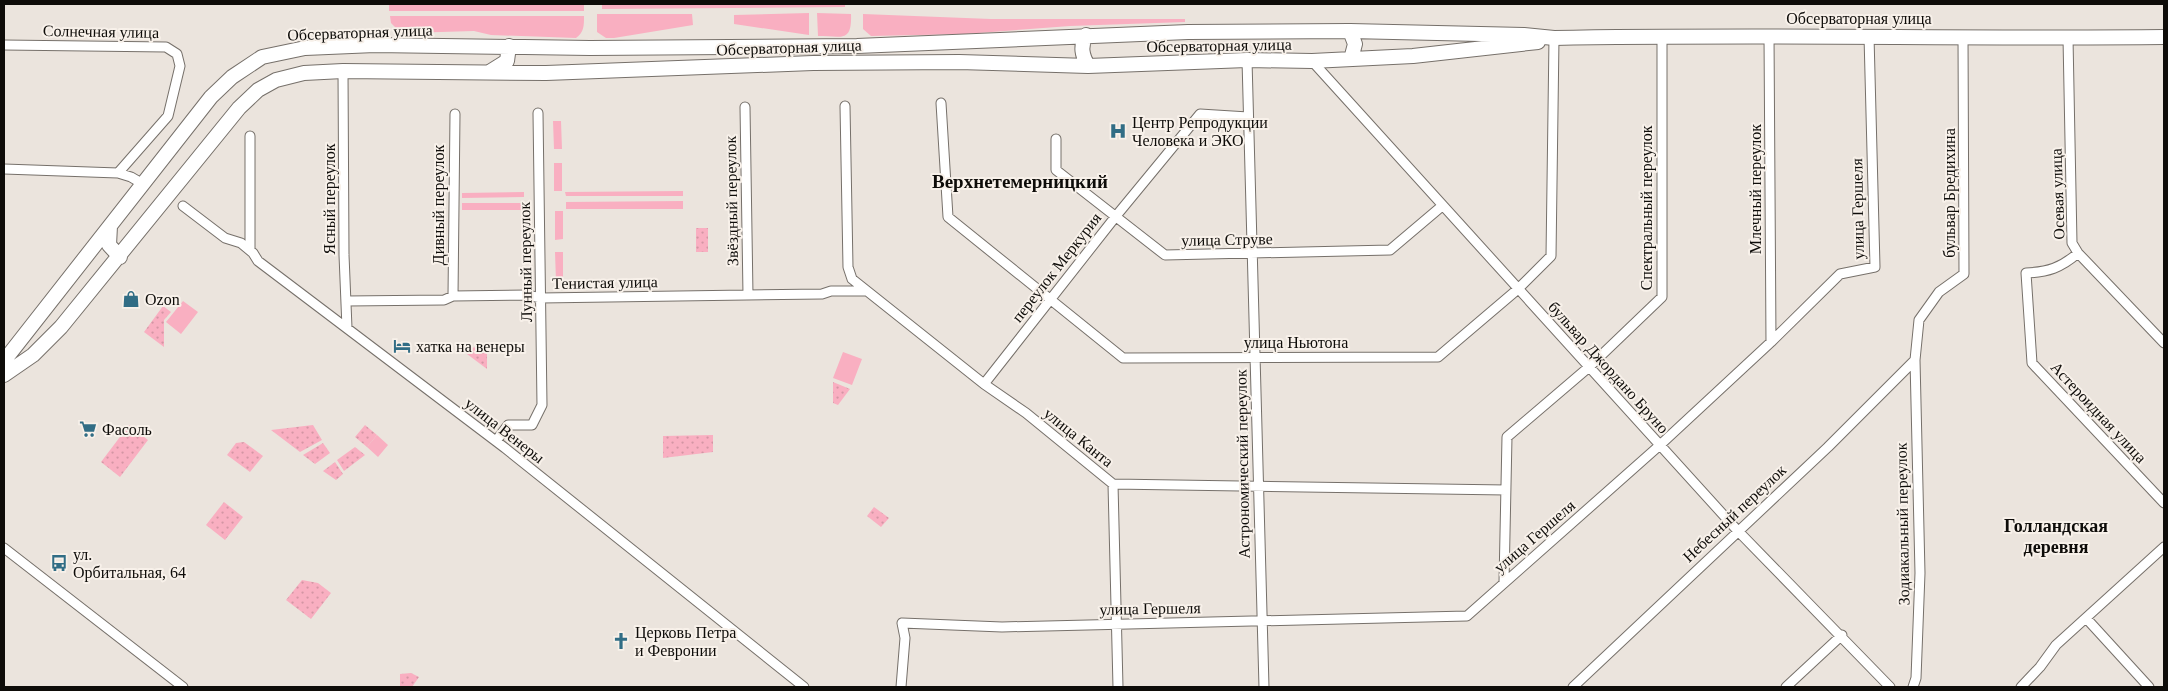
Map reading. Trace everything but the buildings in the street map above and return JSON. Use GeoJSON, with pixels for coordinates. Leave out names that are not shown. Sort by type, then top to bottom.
{"type":"FeatureCollection","features":[{"type":"Feature","properties":{"kind":"main road","name":"Обсерваторная улица"},"geometry":{"type":"LineString","coordinates":[[4,362],[211,97],[232,77],[262,57],[305,48],[375,46],[599,48],[857,46],[1086,35],[1350,31],[1524,35],[1554,38],[1769,35],[2164,37]]}},
{"type":"Feature","properties":{"kind":"main road"},"geometry":{"type":"LineString","coordinates":[[1350,31],[1356,44],[1351,59]]}},
{"type":"Feature","properties":{"kind":"main road"},"geometry":{"type":"LineString","coordinates":[[1086,35],[1082,42],[1081,51],[1088,66]]}},
{"type":"Feature","properties":{"kind":"main road","name":"Обсерваторная улица"},"geometry":{"type":"LineString","coordinates":[[4,375],[32,356],[61,327],[120,257],[239,108],[258,90],[289,76],[342,71],[546,73],[813,63],[959,62],[1088,66],[1247,60],[1312,61],[1413,56],[1530,44],[1554,38]]}},
{"type":"Feature","properties":{"kind":"main road"},"geometry":{"type":"LineString","coordinates":[[491,71],[508,60],[509,46]]}},
{"type":"Feature","properties":{"kind":"main road"},"geometry":{"type":"LineString","coordinates":[[110,226],[109,245],[120,257]]}},
{"type":"Feature","properties":{"kind":"street","name":"Млечный переулок"},"geometry":{"type":"LineString","coordinates":[[1769,35],[1771,342]]}},
{"type":"Feature","properties":{"kind":"street","name":"Спектральный переулок"},"geometry":{"type":"LineString","coordinates":[[1504,582],[1507,437],[1589,367],[1662,298],[1662,36]]}},
{"type":"Feature","properties":{"kind":"street","name":"улица Гершеля"},"geometry":{"type":"LineString","coordinates":[[901,687],[905,638],[902,623],[1002,627],[1467,616],[1660,445],[1771,342],[1840,274],[1875,267],[1869,36]]}},
{"type":"Feature","properties":{"kind":"street","name":"бульвар Бредихина"},"geometry":{"type":"LineString","coordinates":[[1915,360],[1919,320],[1940,292],[1964,274],[1963,36]]}},
{"type":"Feature","properties":{"kind":"street","name":"улица Ньютона"},"geometry":{"type":"LineString","coordinates":[[941,103],[948,217],[1123,358],[1438,357],[1518,289],[1551,256],[1554,38]]}},
{"type":"Feature","properties":{"kind":"street","name":"Осевая улица"},"geometry":{"type":"LineString","coordinates":[[2068,38],[2072,243],[2078,253],[2164,343]]}},
{"type":"Feature","properties":{"kind":"street","name":"Солнечная улица"},"geometry":{"type":"LineString","coordinates":[[4,44],[166,47],[177,54],[180,66],[168,116],[118,173]]}},
{"type":"Feature","properties":{"kind":"street","name":"Астрономический переулок"},"geometry":{"type":"LineString","coordinates":[[1247,60],[1264,687]]}},
{"type":"Feature","properties":{"kind":"street","name":"бульвар Джордано Бруно"},"geometry":{"type":"LineString","coordinates":[[1312,61],[1737,530],[1842,635],[1890,687]]}},
{"type":"Feature","properties":{"kind":"street","name":"Ясный переулок"},"geometry":{"type":"LineString","coordinates":[[342,71],[344,254],[347,328]]}},
{"type":"Feature","properties":{"kind":"street","name":"улица Канта"},"geometry":{"type":"LineString","coordinates":[[845,106],[848,267],[852,279],[984,384],[1026,413],[1113,484],[1506,490]]}},
{"type":"Feature","properties":{"kind":"street","name":"Звёздный переулок"},"geometry":{"type":"LineString","coordinates":[[745,107],[748,295]]}},
{"type":"Feature","properties":{"kind":"street","name":"Лунный переулок"},"geometry":{"type":"LineString","coordinates":[[496,441],[508,426],[532,425],[542,405],[538,112]]}},
{"type":"Feature","properties":{"kind":"street","name":"Дивный переулок"},"geometry":{"type":"LineString","coordinates":[[453,296],[455,114]]}},
{"type":"Feature","properties":{"kind":"street","name":"переулок Меркурия"},"geometry":{"type":"LineString","coordinates":[[984,384],[1116,216],[1200,114],[1248,117]]}},
{"type":"Feature","properties":{"kind":"street"},"geometry":{"type":"LineString","coordinates":[[250,136],[250,250]]}},
{"type":"Feature","properties":{"kind":"street","name":"улица Струве"},"geometry":{"type":"LineString","coordinates":[[1056,139],[1056,170],[1165,255],[1390,250],[1442,206]]}},
{"type":"Feature","properties":{"kind":"street"},"geometry":{"type":"LineString","coordinates":[[4,169],[118,173],[131,177],[143,184]]}},
{"type":"Feature","properties":{"kind":"street","name":"улица Венеры"},"geometry":{"type":"LineString","coordinates":[[183,206],[226,238],[238,241],[250,250],[258,261],[496,441],[804,687]]}},
{"type":"Feature","properties":{"kind":"street","name":"Астероидная улица"},"geometry":{"type":"LineString","coordinates":[[2078,253],[2065,265],[2043,272],[2026,273],[2032,363],[2164,503]]}},
{"type":"Feature","properties":{"kind":"street","name":"Тенистая улица"},"geometry":{"type":"LineString","coordinates":[[347,301],[444,300],[453,296],[527,295],[541,298],[822,294],[831,291],[865,291]]}},
{"type":"Feature","properties":{"kind":"street","name":"Небесный переулок"},"geometry":{"type":"LineString","coordinates":[[1573,687],[1828,446],[1915,360]]}},
{"type":"Feature","properties":{"kind":"street","name":"Зодиакальный переулок"},"geometry":{"type":"LineString","coordinates":[[1913,687],[1916,678],[1920,573],[1915,360]]}},
{"type":"Feature","properties":{"kind":"street"},"geometry":{"type":"LineString","coordinates":[[1113,484],[1118,687]]}},
{"type":"Feature","properties":{"kind":"street"},"geometry":{"type":"LineString","coordinates":[[2021,687],[2040,667],[2056,645],[2164,547]]}},
{"type":"Feature","properties":{"kind":"street"},"geometry":{"type":"LineString","coordinates":[[4,548],[183,687]]}},
{"type":"Feature","properties":{"kind":"street"},"geometry":{"type":"LineString","coordinates":[[2086,618],[2149,687]]}},
{"type":"Feature","properties":{"kind":"street"},"geometry":{"type":"LineString","coordinates":[[1786,687],[1842,635]]}},
{"type":"Feature","properties":{"kind":"shaded area"},"geometry":{"type":"Polygon","coordinates":[[[389,4],[584,4],[584,11],[389,11],[389,4]]]}},
{"type":"Feature","properties":{"kind":"shaded area"},"geometry":{"type":"Polygon","coordinates":[[[602,4],[845,4],[845,7],[602,9],[602,4]]]}},
{"type":"Feature","properties":{"kind":"shaded area"},"geometry":{"type":"Polygon","coordinates":[[[809,13],[809,35],[734,24],[734,15],[809,13]]]}},
{"type":"Feature","properties":{"kind":"shaded area"},"geometry":{"type":"Polygon","coordinates":[[[817,13],[851,14],[850,30],[844,36],[839,37],[818,36],[817,13]]]}},
{"type":"Feature","properties":{"kind":"shaded area"},"geometry":{"type":"Polygon","coordinates":[[[597,14],[692,14],[693,25],[606,38],[597,32],[597,14]]]}},
{"type":"Feature","properties":{"kind":"shaded area"},"geometry":{"type":"Polygon","coordinates":[[[863,14],[991,19],[1185,19],[1185,22],[1070,26],[965,34],[871,36],[863,29],[863,14]]]}},
{"type":"Feature","properties":{"kind":"shaded area"},"geometry":{"type":"Polygon","coordinates":[[[390,16],[584,16],[584,26],[576,38],[491,35],[474,31],[407,33],[396,28],[391,23],[390,16]]]}},
{"type":"Feature","properties":{"kind":"shaded area"},"geometry":{"type":"Polygon","coordinates":[[[553,121],[561,121],[562,149],[554,149],[553,121]]]}},
{"type":"Feature","properties":{"kind":"shaded area"},"geometry":{"type":"Polygon","coordinates":[[[554,163],[562,163],[562,191],[554,191],[554,163]]]}},
{"type":"Feature","properties":{"kind":"shaded area"},"geometry":{"type":"Polygon","coordinates":[[[683,191],[683,196],[566,196],[565,192],[683,191]]]}},
{"type":"Feature","properties":{"kind":"shaded area"},"geometry":{"type":"Polygon","coordinates":[[[524,192],[524,197],[462,198],[462,193],[524,192]]]}},
{"type":"Feature","properties":{"kind":"shaded area"},"geometry":{"type":"Polygon","coordinates":[[[683,201],[683,209],[566,209],[566,202],[683,201]]]}},
{"type":"Feature","properties":{"kind":"shaded area"},"geometry":{"type":"Polygon","coordinates":[[[462,203],[524,203],[524,210],[462,210],[462,203]]]}},
{"type":"Feature","properties":{"kind":"shaded area"},"geometry":{"type":"Polygon","coordinates":[[[555,211],[563,211],[563,239],[555,240],[555,211]]]}},
{"type":"Feature","properties":{"kind":"shaded area"},"geometry":{"type":"Polygon","coordinates":[[[696,228],[708,228],[708,252],[696,252],[696,228]]]}},
{"type":"Feature","properties":{"kind":"shaded area"},"geometry":{"type":"Polygon","coordinates":[[[555,252],[563,252],[563,281],[556,281],[555,252]]]}},
{"type":"Feature","properties":{"kind":"shaded area"},"geometry":{"type":"Polygon","coordinates":[[[183,301],[198,312],[181,334],[166,322],[183,301]]]}},
{"type":"Feature","properties":{"kind":"shaded area"},"geometry":{"type":"Polygon","coordinates":[[[163,306],[171,312],[164,320],[164,347],[144,332],[163,306]]]}},
{"type":"Feature","properties":{"kind":"shaded area"},"geometry":{"type":"Polygon","coordinates":[[[487,347],[487,369],[459,348],[487,347]]]}},
{"type":"Feature","properties":{"kind":"shaded area"},"geometry":{"type":"Polygon","coordinates":[[[843,352],[862,359],[852,385],[833,378],[843,352]]]}},
{"type":"Feature","properties":{"kind":"shaded area"},"geometry":{"type":"Polygon","coordinates":[[[833,382],[850,389],[838,405],[833,403],[833,382]]]}},
{"type":"Feature","properties":{"kind":"shaded area"},"geometry":{"type":"Polygon","coordinates":[[[129,425],[148,440],[120,477],[101,462],[129,425]]]}},
{"type":"Feature","properties":{"kind":"shaded area"},"geometry":{"type":"Polygon","coordinates":[[[313,425],[322,440],[300,452],[271,430],[313,425]]]}},
{"type":"Feature","properties":{"kind":"shaded area"},"geometry":{"type":"Polygon","coordinates":[[[365,425],[377,435],[367,447],[355,437],[365,425]]]}},
{"type":"Feature","properties":{"kind":"shaded area"},"geometry":{"type":"Polygon","coordinates":[[[377,435],[388,445],[378,457],[367,447],[377,435]]]}},
{"type":"Feature","properties":{"kind":"shaded area"},"geometry":{"type":"Polygon","coordinates":[[[713,435],[713,452],[663,458],[663,436],[713,435]]]}},
{"type":"Feature","properties":{"kind":"shaded area"},"geometry":{"type":"Polygon","coordinates":[[[244,442],[263,456],[250,472],[227,455],[236,443],[244,442]]]}},
{"type":"Feature","properties":{"kind":"shaded area"},"geometry":{"type":"Polygon","coordinates":[[[323,443],[330,453],[315,464],[303,455],[323,443]]]}},
{"type":"Feature","properties":{"kind":"shaded area"},"geometry":{"type":"Polygon","coordinates":[[[355,447],[365,455],[344,471],[337,460],[355,447]]]}},
{"type":"Feature","properties":{"kind":"shaded area"},"geometry":{"type":"Polygon","coordinates":[[[335,462],[343,474],[336,480],[323,471],[335,462]]]}},
{"type":"Feature","properties":{"kind":"shaded area"},"geometry":{"type":"Polygon","coordinates":[[[224,502],[243,517],[225,540],[206,525],[224,502]]]}},
{"type":"Feature","properties":{"kind":"shaded area"},"geometry":{"type":"Polygon","coordinates":[[[874,507],[889,518],[881,527],[867,516],[874,507]]]}},
{"type":"Feature","properties":{"kind":"shaded area"},"geometry":{"type":"Polygon","coordinates":[[[302,580],[318,583],[331,593],[311,619],[286,600],[302,580]]]}},
{"type":"Feature","properties":{"kind":"shaded area"},"geometry":{"type":"Polygon","coordinates":[[[411,673],[419,677],[412,687],[400,687],[400,674],[411,673]]]}},
{"type":"Feature","properties":{"kind":"place","name":"Центр Репродукции Человека и ЭКО"},"geometry":{"type":"Point","coordinates":[1118,131]}},
{"type":"Feature","properties":{"kind":"place","name":"Ozon"},"geometry":{"type":"Point","coordinates":[131,299]}},
{"type":"Feature","properties":{"kind":"place","name":"хатка на венеры"},"geometry":{"type":"Point","coordinates":[402,346]}},
{"type":"Feature","properties":{"kind":"place","name":"Фасоль"},"geometry":{"type":"Point","coordinates":[88,429]}},
{"type":"Feature","properties":{"kind":"place","name":"ул. Орбитальная, 64"},"geometry":{"type":"Point","coordinates":[59,563]}},
{"type":"Feature","properties":{"kind":"place","name":"Церковь Петра и Февронии"},"geometry":{"type":"Point","coordinates":[621,641]}},
{"type":"Feature","properties":{"kind":"district","name":"Верхнетемерницкий"},"geometry":{"type":"Point","coordinates":[1020,181]}},
{"type":"Feature","properties":{"kind":"district","name":"Голландская деревня"},"geometry":{"type":"Point","coordinates":[2056,536]}}]}
